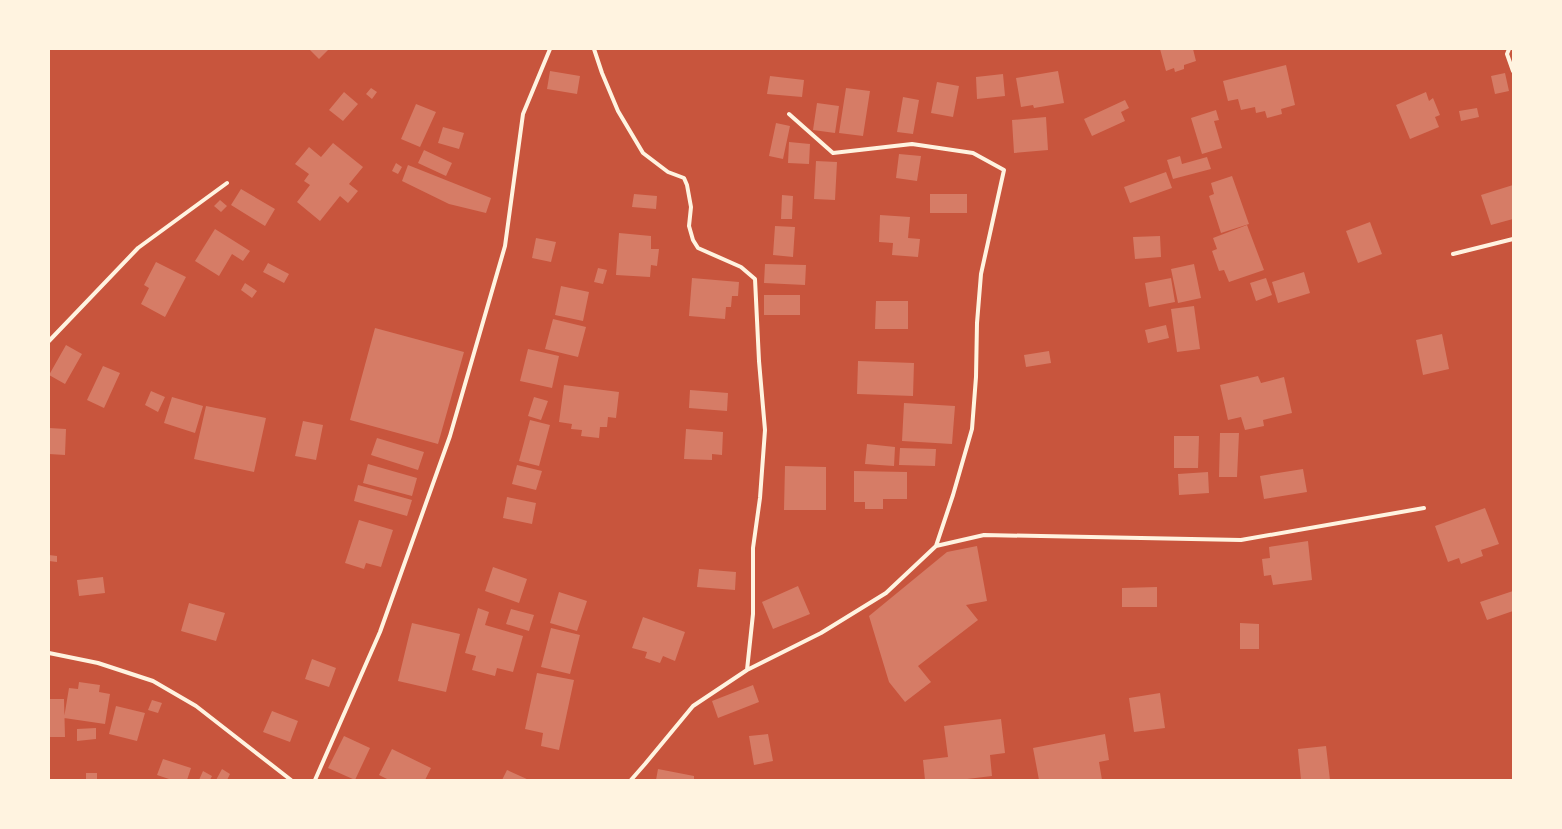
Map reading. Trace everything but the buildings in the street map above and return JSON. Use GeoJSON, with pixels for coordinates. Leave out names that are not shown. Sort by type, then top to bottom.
{"type":"FeatureCollection","features":[{"type":"Feature","properties":{"kind":"street"},"geometry":{"type":"LineString","coordinates":[[316,780],[380,632],[450,436],[505,246],[523,114],[550,49]]}},
{"type":"Feature","properties":{"kind":"street"},"geometry":{"type":"LineString","coordinates":[[594,49],[618,111],[643,153],[668,172],[684,178],[687,185],[691,207],[689,226],[693,240],[698,248],[741,267],[755,279],[758,354],[765,430],[760,498],[753,548],[753,614],[747,670]]}},
{"type":"Feature","properties":{"kind":"street"},"geometry":{"type":"LineString","coordinates":[[1509,49],[1507,54],[1513,71]]}},
{"type":"Feature","properties":{"kind":"street"},"geometry":{"type":"LineString","coordinates":[[631,780],[693,706],[747,670],[821,633],[886,592],[936,546],[953,495],[972,429],[981,274],[1004,170],[973,153],[912,144],[833,153],[789,114]]}},
{"type":"Feature","properties":{"kind":"street"},"geometry":{"type":"LineString","coordinates":[[49,341],[138,248],[227,183]]}},
{"type":"Feature","properties":{"kind":"street"},"geometry":{"type":"LineString","coordinates":[[1453,254],[1513,239]]}},
{"type":"Feature","properties":{"kind":"street"},"geometry":{"type":"LineString","coordinates":[[936,546],[984,535],[1241,540],[1424,508]]}},
{"type":"Feature","properties":{"kind":"street"},"geometry":{"type":"LineString","coordinates":[[49,653],[98,663],[153,681],[196,706],[290,780]]}}]}
